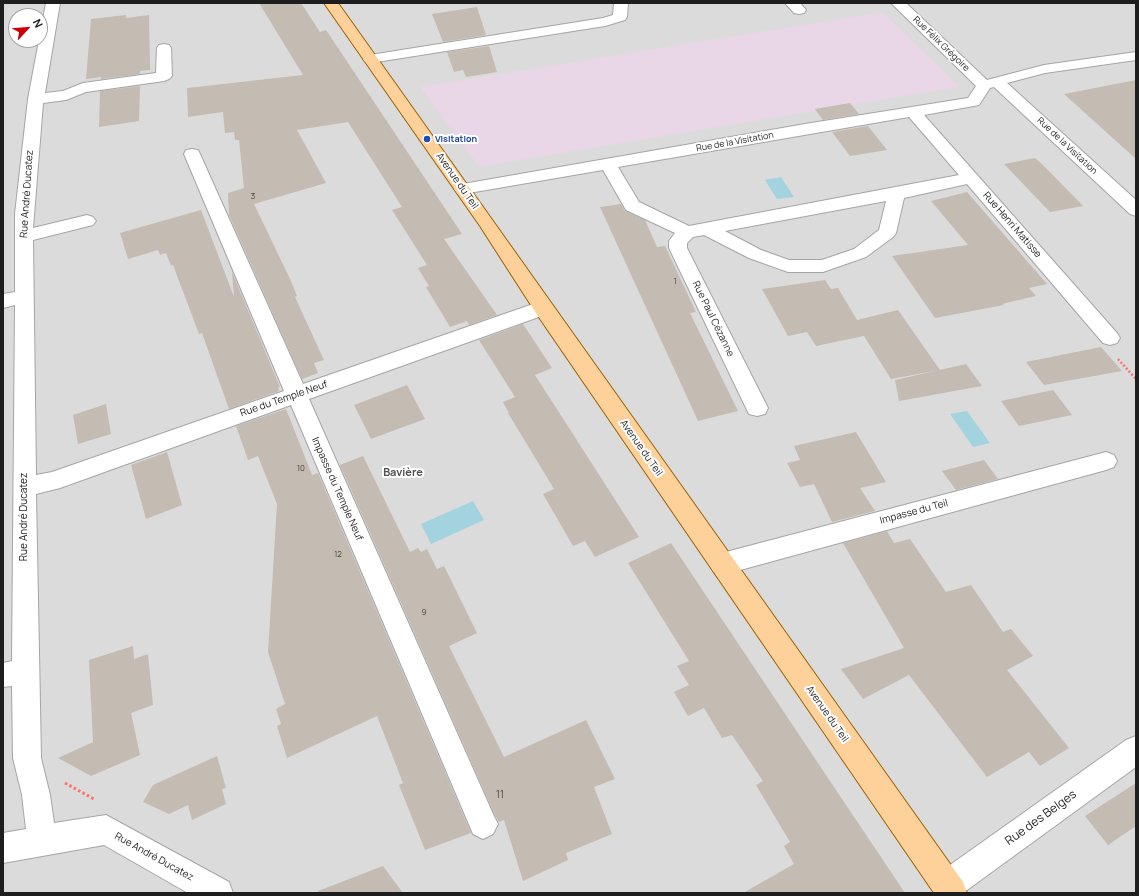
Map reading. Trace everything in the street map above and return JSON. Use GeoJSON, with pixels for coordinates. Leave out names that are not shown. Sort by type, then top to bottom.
{"type":"FeatureCollection","features":[{"type":"Feature","properties":{"kind":"main road","name":"Avenue du Teil"},"geometry":{"type":"LineString","coordinates":[[331,3],[463,189],[543,308],[949,889]]}},
{"type":"Feature","properties":{"kind":"street","name":"Rue André Ducatez"},"geometry":{"type":"LineString","coordinates":[[54,3],[36,99],[24,214],[24,487],[14,673],[27,758],[36,795],[42,840],[106,830],[218,893]]}},
{"type":"Feature","properties":{"kind":"street"},"geometry":{"type":"LineString","coordinates":[[370,59],[605,22],[620,17],[621,3]]}},
{"type":"Feature","properties":{"kind":"street","name":"Rue Félix Grégoire"},"geometry":{"type":"LineString","coordinates":[[898,3],[991,84]]}},
{"type":"Feature","properties":{"kind":"street"},"geometry":{"type":"LineString","coordinates":[[36,99],[66,95],[83,88],[164,76],[164,48]]}},
{"type":"Feature","properties":{"kind":"street"},"geometry":{"type":"LineString","coordinates":[[991,84],[1044,69],[1136,56]]}},
{"type":"Feature","properties":{"kind":"street","name":"Rue de la Visitation"},"geometry":{"type":"LineString","coordinates":[[463,189],[974,102],[991,84],[1136,210]]}},
{"type":"Feature","properties":{"kind":"street","name":"Rue Henri Matisse"},"geometry":{"type":"LineString","coordinates":[[913,112],[1110,338]]}},
{"type":"Feature","properties":{"kind":"street","name":"Impasse du Temple Neuf"},"geometry":{"type":"LineString","coordinates":[[192,154],[483,824]]}},
{"type":"Feature","properties":{"kind":"street"},"geometry":{"type":"LineString","coordinates":[[608,164],[632,206],[687,232],[896,194],[972,178]]}},
{"type":"Feature","properties":{"kind":"street"},"geometry":{"type":"LineString","coordinates":[[707,229],[755,254],[788,266],[823,266],[860,253],[887,234],[896,194]]}},
{"type":"Feature","properties":{"kind":"street"},"geometry":{"type":"LineString","coordinates":[[24,236],[87,221]]}},
{"type":"Feature","properties":{"kind":"street","name":"Rue Paul Cézanne"},"geometry":{"type":"LineString","coordinates":[[687,232],[678,241],[678,248],[757,408]]}},
{"type":"Feature","properties":{"kind":"street"},"geometry":{"type":"LineString","coordinates":[[3,301],[24,296]]}},
{"type":"Feature","properties":{"kind":"street","name":"Rue du Temple Neuf"},"geometry":{"type":"LineString","coordinates":[[24,487],[52,481],[543,308]]}},
{"type":"Feature","properties":{"kind":"street","name":"Impasse du Teil"},"geometry":{"type":"LineString","coordinates":[[722,564],[1106,461]]}},
{"type":"Feature","properties":{"kind":"street","name":"Rue des Belges"},"geometry":{"type":"LineString","coordinates":[[949,889],[1136,750]]}},
{"type":"Feature","properties":{"kind":"street"},"geometry":{"type":"LineString","coordinates":[[3,848],[42,840]]}},
{"type":"Feature","properties":{"kind":"shaded area"},"geometry":{"type":"Polygon","coordinates":[[[3,3],[1136,3],[1136,893],[3,893],[3,3]]]}},
{"type":"Feature","properties":{"kind":"shaded area"},"geometry":{"type":"Polygon","coordinates":[[[883,12],[959,87],[479,167],[420,87],[883,12]]]}},
{"type":"Feature","properties":{"kind":"water"},"geometry":{"type":"Polygon","coordinates":[[[781,177],[794,197],[777,199],[765,180],[781,177]]]}},
{"type":"Feature","properties":{"kind":"water"},"geometry":{"type":"Polygon","coordinates":[[[967,411],[990,443],[973,447],[950,414],[967,411]]]}},
{"type":"Feature","properties":{"kind":"water"},"geometry":{"type":"Polygon","coordinates":[[[473,501],[484,520],[431,544],[421,524],[473,501]]]}},
{"type":"Feature","properties":{"kind":"building"},"geometry":{"type":"Polygon","coordinates":[[[259,3],[301,3],[320,32],[326,30],[462,234],[444,239],[497,315],[469,325],[467,321],[450,327],[426,287],[429,286],[418,268],[427,265],[392,210],[402,207],[348,122],[297,130],[326,183],[254,204],[291,281],[297,296],[295,297],[324,360],[314,363],[318,373],[302,379],[229,215],[228,193],[244,188],[239,140],[235,140],[234,132],[225,133],[223,112],[188,117],[187,88],[303,75],[259,3]]]}},
{"type":"Feature","properties":{"kind":"building"},"geometry":{"type":"Polygon","coordinates":[[[477,7],[486,35],[443,42],[432,14],[477,7]]]}},
{"type":"Feature","properties":{"kind":"building"},"geometry":{"type":"Polygon","coordinates":[[[126,15],[126,18],[149,15],[150,70],[140,71],[140,74],[101,79],[101,77],[86,79],[91,19],[126,15]]]}},
{"type":"Feature","properties":{"kind":"building"},"geometry":{"type":"Polygon","coordinates":[[[489,46],[497,72],[466,77],[463,70],[454,72],[447,52],[489,46]]]}},
{"type":"Feature","properties":{"kind":"building"},"geometry":{"type":"Polygon","coordinates":[[[1136,80],[1136,159],[1064,94],[1136,80]]]}},
{"type":"Feature","properties":{"kind":"building"},"geometry":{"type":"Polygon","coordinates":[[[140,86],[139,121],[99,127],[100,91],[140,86]]]}},
{"type":"Feature","properties":{"kind":"building"},"geometry":{"type":"Polygon","coordinates":[[[850,103],[859,114],[823,120],[815,109],[850,103]]]}},
{"type":"Feature","properties":{"kind":"building"},"geometry":{"type":"Polygon","coordinates":[[[868,126],[887,150],[850,156],[832,132],[868,126]]]}},
{"type":"Feature","properties":{"kind":"building"},"geometry":{"type":"Polygon","coordinates":[[[1035,158],[1083,206],[1050,212],[1004,164],[1035,158]]]}},
{"type":"Feature","properties":{"kind":"building"},"geometry":{"type":"Polygon","coordinates":[[[967,192],[1047,284],[1029,288],[1036,296],[1002,304],[1004,305],[935,318],[892,256],[968,245],[931,201],[967,192]]]}},
{"type":"Feature","properties":{"kind":"building"},"geometry":{"type":"Polygon","coordinates":[[[621,204],[625,211],[645,220],[657,247],[665,246],[696,312],[690,313],[738,411],[698,421],[600,207],[621,204]]]}},
{"type":"Feature","properties":{"kind":"building"},"geometry":{"type":"Polygon","coordinates":[[[201,210],[234,297],[232,272],[280,387],[278,387],[279,391],[229,409],[202,333],[199,334],[173,265],[171,266],[166,253],[160,255],[158,250],[128,259],[120,233],[201,210]]]}},
{"type":"Feature","properties":{"kind":"building"},"geometry":{"type":"Polygon","coordinates":[[[825,280],[831,289],[838,288],[857,320],[898,310],[940,370],[891,379],[864,336],[816,346],[807,332],[788,336],[762,289],[825,280]]]}},
{"type":"Feature","properties":{"kind":"building"},"geometry":{"type":"Polygon","coordinates":[[[523,324],[552,368],[535,375],[639,537],[595,557],[585,541],[573,546],[543,494],[554,489],[508,413],[503,402],[515,397],[479,340],[523,324]]]}},
{"type":"Feature","properties":{"kind":"building"},"geometry":{"type":"Polygon","coordinates":[[[1101,347],[1122,371],[1044,385],[1026,362],[1101,347]]]}},
{"type":"Feature","properties":{"kind":"building"},"geometry":{"type":"Polygon","coordinates":[[[966,364],[982,386],[899,401],[895,380],[966,364]]]}},
{"type":"Feature","properties":{"kind":"building"},"geometry":{"type":"Polygon","coordinates":[[[407,385],[425,419],[371,439],[354,405],[407,385]]]}},
{"type":"Feature","properties":{"kind":"building"},"geometry":{"type":"Polygon","coordinates":[[[1053,390],[1072,415],[1019,426],[1001,401],[1053,390]]]}},
{"type":"Feature","properties":{"kind":"building"},"geometry":{"type":"Polygon","coordinates":[[[106,404],[111,434],[78,444],[73,415],[106,404]]]}},
{"type":"Feature","properties":{"kind":"building"},"geometry":{"type":"Polygon","coordinates":[[[286,409],[312,475],[318,473],[471,833],[425,850],[399,785],[403,783],[377,716],[287,758],[277,726],[281,724],[276,709],[285,704],[268,652],[277,504],[258,456],[248,460],[236,426],[286,409]]]}},
{"type":"Feature","properties":{"kind":"building"},"geometry":{"type":"Polygon","coordinates":[[[856,432],[886,482],[860,488],[875,511],[832,522],[814,484],[800,487],[787,463],[800,460],[794,446],[856,432]]]}},
{"type":"Feature","properties":{"kind":"building"},"geometry":{"type":"Polygon","coordinates":[[[167,452],[182,505],[146,519],[131,465],[167,452]]]}},
{"type":"Feature","properties":{"kind":"building"},"geometry":{"type":"Polygon","coordinates":[[[363,456],[410,552],[418,548],[421,552],[427,549],[437,569],[444,566],[477,633],[449,646],[504,757],[586,720],[615,779],[594,787],[612,834],[566,853],[568,860],[523,881],[504,820],[499,822],[494,813],[340,465],[363,456]]]}},
{"type":"Feature","properties":{"kind":"building"},"geometry":{"type":"Polygon","coordinates":[[[984,460],[998,479],[956,490],[942,471],[984,460]]]}},
{"type":"Feature","properties":{"kind":"building"},"geometry":{"type":"Polygon","coordinates":[[[887,531],[894,543],[910,539],[946,592],[971,585],[1003,632],[1011,629],[1033,656],[1007,670],[1069,748],[1040,766],[1029,752],[987,777],[909,675],[863,699],[841,669],[904,648],[843,543],[887,531]]]}},
{"type":"Feature","properties":{"kind":"building"},"geometry":{"type":"Polygon","coordinates":[[[671,543],[905,893],[743,893],[794,864],[784,846],[790,842],[756,785],[763,781],[732,735],[722,738],[704,708],[688,716],[674,692],[689,685],[677,666],[689,661],[628,563],[671,543]]]}},
{"type":"Feature","properties":{"kind":"building"},"geometry":{"type":"Polygon","coordinates":[[[133,646],[134,659],[148,654],[153,705],[131,713],[140,755],[91,776],[58,758],[93,742],[89,660],[133,646]]]}},
{"type":"Feature","properties":{"kind":"building"},"geometry":{"type":"Polygon","coordinates":[[[217,756],[226,788],[222,789],[226,804],[192,820],[188,805],[169,814],[143,802],[153,785],[217,756]]]}},
{"type":"Feature","properties":{"kind":"building"},"geometry":{"type":"Polygon","coordinates":[[[1136,783],[1136,826],[1108,845],[1085,816],[1136,783]]]}},
{"type":"Feature","properties":{"kind":"building"},"geometry":{"type":"Polygon","coordinates":[[[383,866],[403,893],[318,893],[318,891],[383,866]]]}},
{"type":"Feature","properties":{"kind":"place","name":"Visitation"},"geometry":{"type":"Point","coordinates":[427,139]}},
{"type":"Feature","properties":{"kind":"district","name":"Bavière"},"geometry":{"type":"Point","coordinates":[403,473]}}]}
